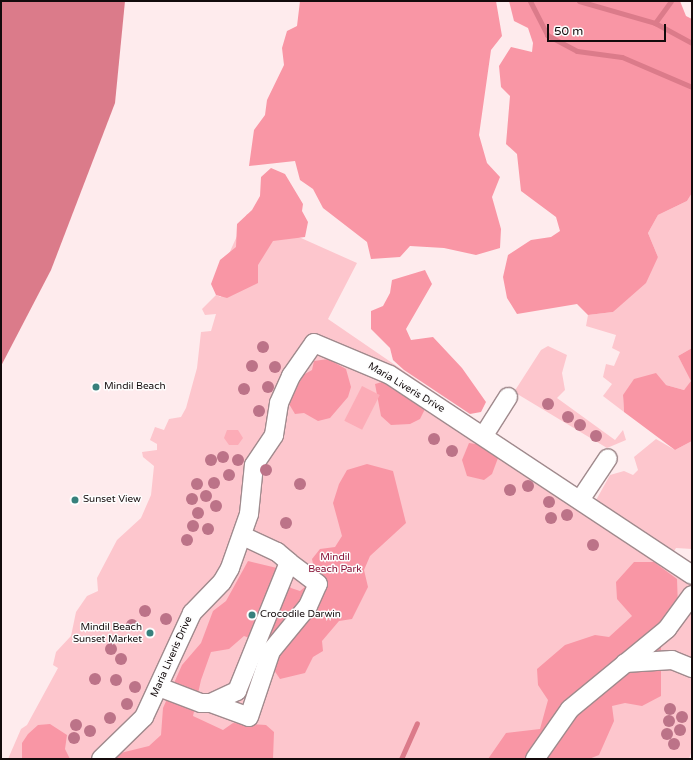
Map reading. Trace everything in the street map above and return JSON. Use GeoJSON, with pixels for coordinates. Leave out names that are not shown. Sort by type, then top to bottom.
{"type":"FeatureCollection","features":[{"type":"Feature","properties":{"kind":"street","name":"Maria Liveris Drive"},"geometry":{"type":"LineString","coordinates":[[101,759],[144,717],[192,613],[222,582],[242,536],[250,509],[254,465],[274,435],[279,403],[291,376],[314,343],[390,375],[484,435],[692,575]]}},
{"type":"Feature","properties":{"kind":"street"},"geometry":{"type":"LineString","coordinates":[[484,435],[508,397]]}},
{"type":"Feature","properties":{"kind":"street"},"geometry":{"type":"LineString","coordinates":[[580,500],[608,458]]}},
{"type":"Feature","properties":{"kind":"street"},"geometry":{"type":"LineString","coordinates":[[159,687],[201,703],[211,703],[249,717],[271,651],[308,606],[318,584],[276,552],[242,536]]}},
{"type":"Feature","properties":{"kind":"street"},"geometry":{"type":"LineString","coordinates":[[211,703],[237,691],[289,562]]}},
{"type":"Feature","properties":{"kind":"street"},"geometry":{"type":"LineString","coordinates":[[535,759],[570,709],[668,629],[692,595]]}},
{"type":"Feature","properties":{"kind":"street"},"geometry":{"type":"LineString","coordinates":[[668,629],[672,660]]}},
{"type":"Feature","properties":{"kind":"street"},"geometry":{"type":"LineString","coordinates":[[625,663],[672,660],[692,668]]}},
{"type":"Feature","properties":{"kind":"green space"},"geometry":{"type":"Polygon","coordinates":[[[300,1],[496,1],[502,36],[491,50],[479,135],[487,163],[500,177],[492,197],[501,229],[500,248],[476,255],[444,248],[410,246],[400,257],[371,259],[367,242],[323,208],[313,189],[300,180],[295,161],[249,166],[254,130],[265,115],[267,100],[284,65],[282,48],[287,31],[297,26],[300,1]]]}},
{"type":"Feature","properties":{"kind":"green space"},"geometry":{"type":"Polygon","coordinates":[[[509,1],[680,1],[686,16],[692,19],[692,193],[687,201],[658,215],[648,233],[658,257],[646,283],[613,312],[588,315],[577,304],[517,314],[507,298],[503,277],[508,255],[531,240],[551,237],[560,231],[556,217],[521,191],[517,154],[506,144],[510,96],[501,87],[499,66],[511,47],[532,52],[533,43],[528,28],[514,21],[509,1]]]}},
{"type":"Feature","properties":{"kind":"green space"},"geometry":{"type":"Polygon","coordinates":[[[271,168],[285,174],[303,204],[302,211],[308,222],[305,237],[273,241],[258,265],[258,283],[227,298],[216,295],[211,284],[220,260],[236,247],[237,224],[252,210],[260,196],[261,177],[271,168]]]}},
{"type":"Feature","properties":{"kind":"green space"},"geometry":{"type":"Polygon","coordinates":[[[692,193],[692,348],[678,356],[692,381],[684,390],[666,385],[623,395],[624,412],[603,396],[612,384],[603,377],[606,364],[614,366],[620,352],[612,348],[616,335],[586,326],[588,315],[613,312],[658,257],[648,233],[658,215],[687,201],[692,193]]]}},
{"type":"Feature","properties":{"kind":"green space","name":"Mindil Beach Park"},"geometry":{"type":"Polygon","coordinates":[[[247,214],[357,263],[328,319],[595,502],[610,475],[624,471],[633,475],[638,470],[634,457],[656,439],[675,450],[692,441],[692,549],[676,548],[673,553],[692,564],[692,750],[689,759],[8,759],[21,729],[27,725],[58,668],[53,665],[56,652],[71,636],[76,612],[87,596],[98,591],[97,578],[117,540],[141,518],[151,495],[154,466],[143,457],[142,452],[157,450],[157,444],[150,440],[155,427],[164,430],[169,419],[181,417],[186,408],[197,368],[201,332],[211,331],[216,314],[205,315],[202,309],[216,295],[221,297],[223,267],[247,214]]]}},
{"type":"Feature","properties":{"kind":"green space"},"geometry":{"type":"Polygon","coordinates":[[[425,270],[432,284],[406,329],[411,340],[433,337],[462,368],[486,402],[481,412],[470,414],[404,370],[393,360],[390,348],[371,329],[371,311],[383,306],[390,293],[392,280],[425,270]]]}},
{"type":"Feature","properties":{"kind":"green space"},"geometry":{"type":"Polygon","coordinates":[[[548,346],[567,355],[562,373],[565,390],[557,398],[615,440],[623,430],[626,440],[607,448],[514,392],[541,350],[548,346]]]}},
{"type":"Feature","properties":{"kind":"green space"},"geometry":{"type":"Polygon","coordinates":[[[692,348],[692,441],[675,450],[624,412],[623,395],[634,379],[656,373],[666,385],[684,390],[691,381],[678,356],[692,348]]]}},
{"type":"Feature","properties":{"kind":"green space"},"geometry":{"type":"Polygon","coordinates":[[[328,359],[346,369],[351,387],[348,397],[330,418],[318,421],[304,413],[295,414],[289,404],[303,375],[312,370],[314,361],[328,359]]]}},
{"type":"Feature","properties":{"kind":"green space"},"geometry":{"type":"Polygon","coordinates":[[[386,381],[428,403],[420,419],[410,424],[391,425],[381,416],[375,384],[386,381]]]}},
{"type":"Feature","properties":{"kind":"green space"},"geometry":{"type":"Polygon","coordinates":[[[469,443],[489,446],[498,458],[492,474],[484,480],[467,476],[462,460],[469,443]]]}},
{"type":"Feature","properties":{"kind":"green space"},"geometry":{"type":"Polygon","coordinates":[[[367,464],[393,471],[406,523],[370,556],[364,570],[368,587],[352,619],[339,621],[322,641],[323,651],[313,657],[305,673],[280,679],[270,664],[266,644],[244,636],[229,649],[211,652],[201,680],[193,716],[223,730],[233,723],[266,725],[274,732],[273,759],[96,759],[149,746],[161,735],[163,708],[182,665],[201,643],[213,611],[226,601],[248,561],[277,568],[291,588],[300,591],[316,578],[312,559],[320,549],[335,547],[342,536],[333,503],[339,484],[347,470],[367,464]]]}},
{"type":"Feature","properties":{"kind":"green space"},"geometry":{"type":"Polygon","coordinates":[[[634,562],[654,562],[677,579],[678,607],[661,644],[661,696],[642,706],[625,703],[612,706],[614,721],[599,755],[589,759],[488,759],[506,733],[540,729],[548,700],[538,685],[537,669],[565,645],[595,635],[609,637],[632,616],[617,599],[616,582],[634,562]]]}},
{"type":"Feature","properties":{"kind":"green space"},"geometry":{"type":"Polygon","coordinates":[[[50,724],[67,735],[65,749],[70,759],[22,759],[22,743],[28,734],[38,725],[50,724]]]}},
{"type":"Feature","properties":{"kind":"shaded area"},"geometry":{"type":"Polygon","coordinates":[[[1,1],[125,1],[115,103],[51,270],[1,366],[1,1]]]}},
{"type":"Feature","properties":{"kind":"building"},"geometry":{"type":"Polygon","coordinates":[[[362,386],[380,395],[362,430],[344,421],[362,386]]]}},
{"type":"Feature","properties":{"kind":"building"},"geometry":{"type":"Polygon","coordinates":[[[227,430],[238,430],[243,438],[238,445],[229,445],[224,438],[227,430]]]}},
{"type":"Feature","properties":{"kind":"waterway"},"geometry":{"type":"LineString","coordinates":[[530,1],[547,35],[577,51],[622,57],[692,87]]}},
{"type":"Feature","properties":{"kind":"waterway"},"geometry":{"type":"LineString","coordinates":[[579,1],[655,23],[692,43]]}},
{"type":"Feature","properties":{"kind":"waterway"},"geometry":{"type":"LineString","coordinates":[[655,23],[671,1]]}},
{"type":"Feature","properties":{"kind":"waterway"},"geometry":{"type":"LineString","coordinates":[[401,759],[417,723]]}},
{"type":"Feature","properties":{"kind":"place","name":"Mindil Beach"},"geometry":{"type":"Point","coordinates":[96,387]}},
{"type":"Feature","properties":{"kind":"place","name":"Sunset View"},"geometry":{"type":"Point","coordinates":[75,500]}},
{"type":"Feature","properties":{"kind":"place","name":"Crocodile Darwin"},"geometry":{"type":"Point","coordinates":[252,615]}},
{"type":"Feature","properties":{"kind":"place","name":"Mindil Beach Sunset Market"},"geometry":{"type":"Point","coordinates":[150,633]}}]}
